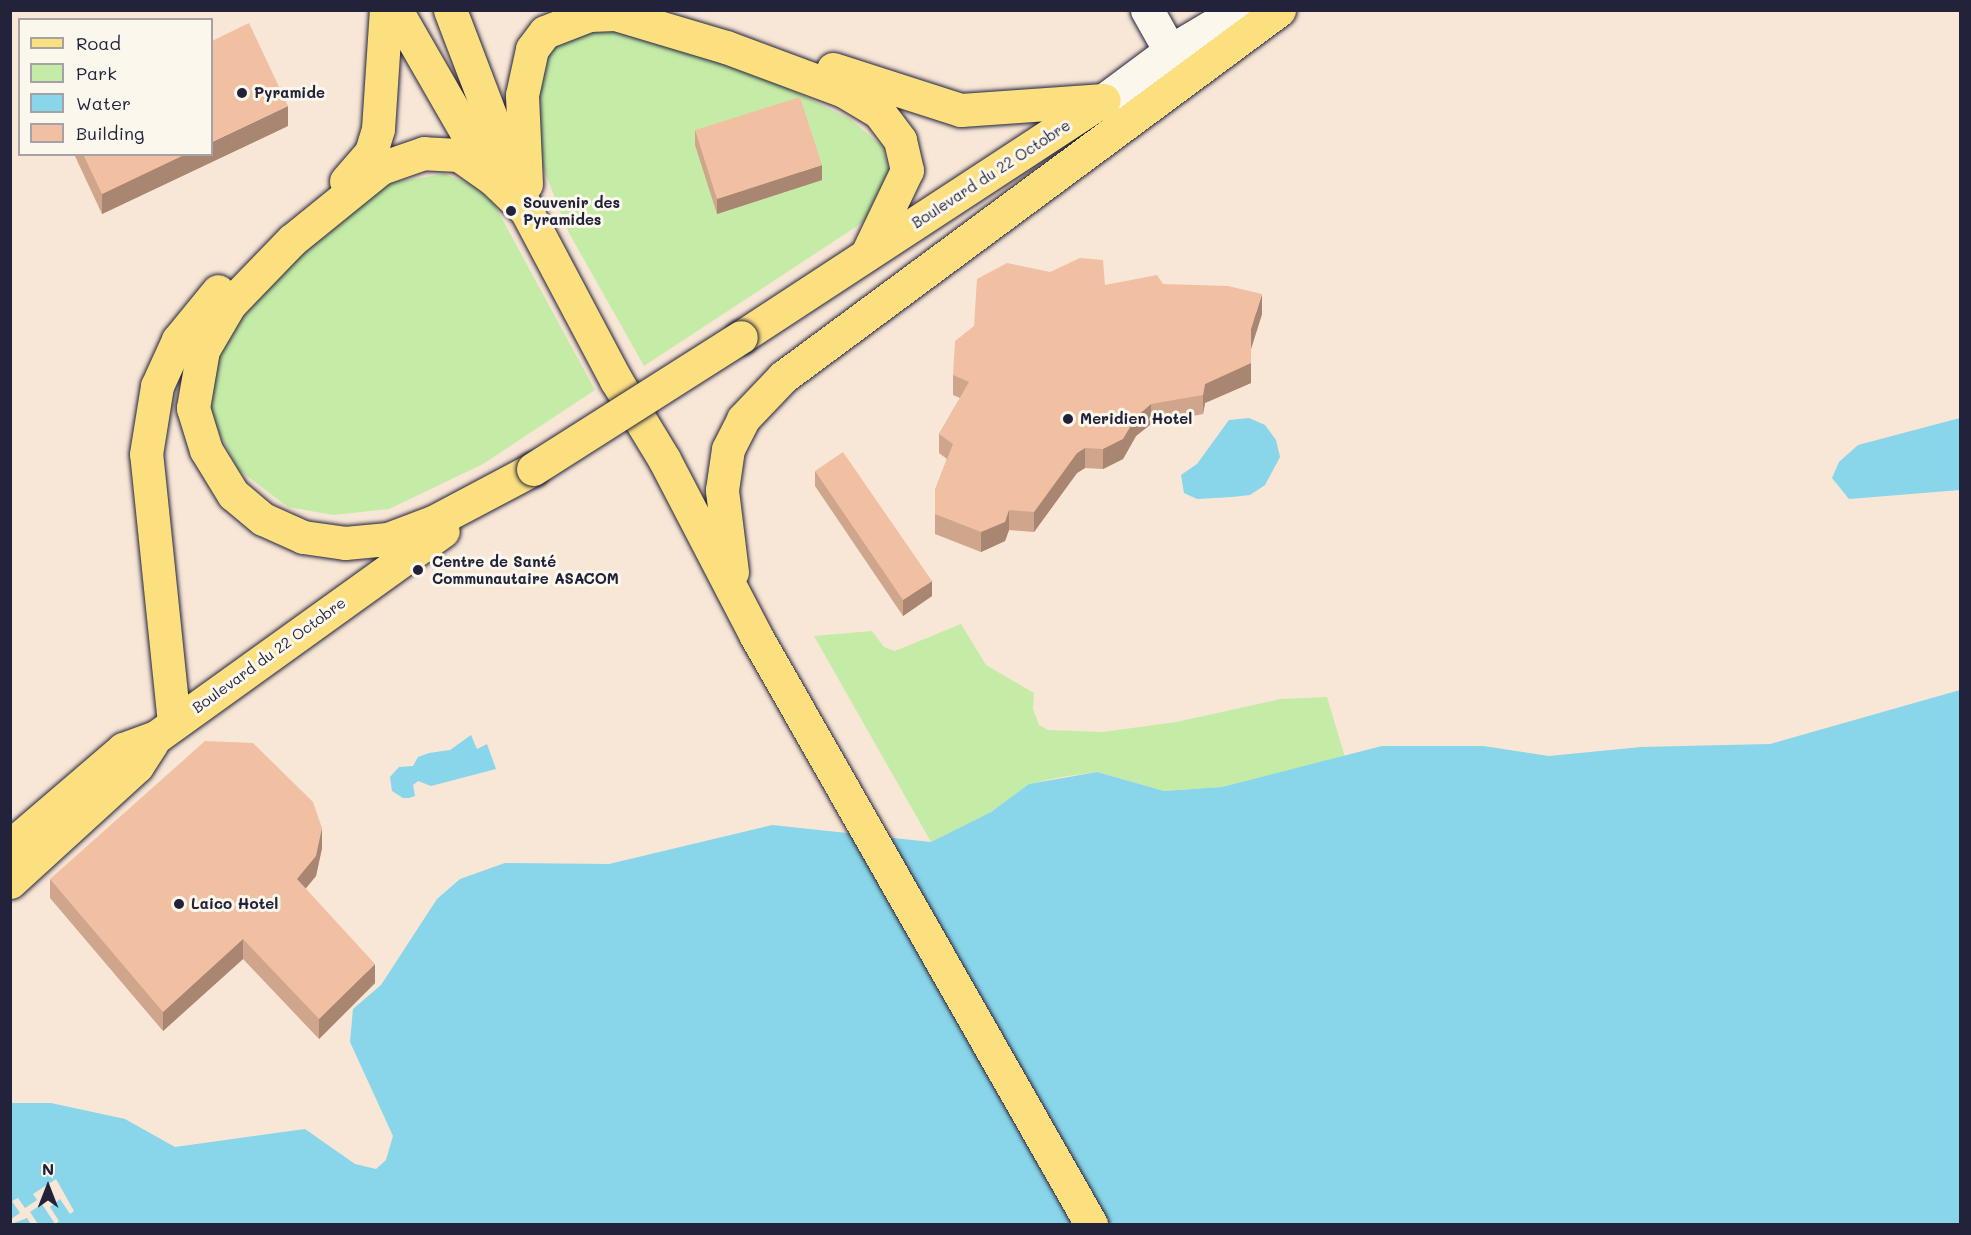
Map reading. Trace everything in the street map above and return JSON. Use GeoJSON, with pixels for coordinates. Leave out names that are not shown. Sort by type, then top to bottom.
{"type":"FeatureCollection","features":[{"type":"Feature","properties":{"kind":"main road"},"geometry":{"type":"LineString","coordinates":[[10,882],[137,766],[165,730],[146,454],[157,386],[178,340],[223,285],[285,229],[346,182],[370,153],[382,101],[386,10]]}},
{"type":"Feature","properties":{"kind":"main road"},"geometry":{"type":"LineString","coordinates":[[396,10],[493,179]]}},
{"type":"Feature","properties":{"kind":"main road"},"geometry":{"type":"LineString","coordinates":[[450,10],[527,212],[750,622],[1091,1224]]}},
{"type":"Feature","properties":{"kind":"main road"},"geometry":{"type":"LineString","coordinates":[[656,10],[961,110],[1104,100]]}},
{"type":"Feature","properties":{"kind":"main road"},"geometry":{"type":"LineString","coordinates":[[750,622],[730,565],[722,490],[728,449],[743,419],[783,376],[1280,10]]}},
{"type":"Feature","properties":{"kind":"main road"},"geometry":{"type":"LineString","coordinates":[[527,212],[522,95],[532,49],[544,32],[589,15],[615,14],[656,22],[748,55],[844,91],[879,112],[900,140],[907,170],[867,254]]}},
{"type":"Feature","properties":{"kind":"main road","name":"Boulevard du 22 Octobre"},"geometry":{"type":"LineString","coordinates":[[10,846],[123,749],[165,730],[533,469],[741,337],[1104,100]]}},
{"type":"Feature","properties":{"kind":"main road"},"geometry":{"type":"LineString","coordinates":[[527,212],[493,179],[459,155],[424,153],[381,168],[292,240],[230,304],[203,350],[193,408],[206,450],[232,494],[262,519],[303,537],[345,543],[388,539],[433,522],[533,469]]}},
{"type":"Feature","properties":{"kind":"street"},"geometry":{"type":"LineString","coordinates":[[1148,10],[1170,51]]}},
{"type":"Feature","properties":{"kind":"street","name":"Boulevard du 22 Octobre"},"geometry":{"type":"LineString","coordinates":[[1104,100],[1170,51],[1239,10]]}},
{"type":"Feature","properties":{"kind":"green space"},"geometry":{"type":"Polygon","coordinates":[[[618,29],[771,80],[850,119],[882,146],[890,173],[877,213],[644,366],[569,233],[540,160],[539,65],[556,38],[618,29]]]}},
{"type":"Feature","properties":{"kind":"green space"},"geometry":{"type":"Polygon","coordinates":[[[444,174],[473,185],[494,204],[595,390],[483,464],[389,509],[333,515],[288,507],[238,469],[208,411],[216,349],[301,249],[389,183],[444,174]]]}},
{"type":"Feature","properties":{"kind":"green space"},"geometry":{"type":"Polygon","coordinates":[[[961,624],[986,665],[1034,693],[1033,709],[1039,725],[1048,730],[1103,732],[1176,722],[1281,699],[1327,697],[1345,757],[1222,787],[1164,791],[1097,772],[1061,777],[1029,784],[991,812],[931,842],[814,636],[872,631],[884,647],[895,651],[961,624]]]}},
{"type":"Feature","properties":{"kind":"water"},"geometry":{"type":"Polygon","coordinates":[[[1249,418],[1265,425],[1276,440],[1280,457],[1265,485],[1250,495],[1232,497],[1197,499],[1184,493],[1181,475],[1197,464],[1229,420],[1249,418]]]}},
{"type":"Feature","properties":{"kind":"water"},"geometry":{"type":"Polygon","coordinates":[[[1960,418],[1960,490],[1849,499],[1832,478],[1839,462],[1858,445],[1960,418]]]}},
{"type":"Feature","properties":{"kind":"water"},"geometry":{"type":"Polygon","coordinates":[[[1960,690],[1960,1224],[11,1224],[10,1103],[51,1103],[125,1119],[175,1147],[305,1129],[355,1164],[376,1169],[386,1160],[393,1136],[350,1042],[353,1009],[381,985],[437,899],[460,879],[505,863],[609,864],[772,825],[931,842],[991,812],[1029,784],[1097,772],[1164,791],[1222,787],[1382,746],[1483,746],[1549,756],[1641,747],[1770,744],[1960,690]]]}},
{"type":"Feature","properties":{"kind":"water"},"geometry":{"type":"Polygon","coordinates":[[[471,735],[477,749],[487,744],[496,769],[431,786],[418,781],[413,785],[415,796],[409,798],[403,798],[392,791],[390,777],[399,767],[413,766],[418,757],[429,753],[450,750],[471,735]]]}},
{"type":"Feature","properties":{"kind":"pier"},"geometry":{"type":"Polygon","coordinates":[[[56,1179],[74,1211],[70,1214],[60,1199],[50,1207],[59,1221],[55,1224],[42,1204],[30,1212],[38,1224],[31,1224],[27,1218],[11,1224],[11,1219],[20,1213],[12,1201],[18,1198],[25,1208],[37,1200],[33,1194],[56,1179]]]}},
{"type":"Feature","properties":{"kind":"building","name":"Pyramide"},"geometry":{"type":"Polygon","coordinates":[[[249,23],[288,106],[213,142],[213,41],[249,23]]]}},
{"type":"Feature","properties":{"kind":"building"},"geometry":{"type":"Polygon","coordinates":[[[800,97],[822,165],[717,199],[695,130],[800,97]]]}},
{"type":"Feature","properties":{"kind":"building"},"geometry":{"type":"Polygon","coordinates":[[[84,156],[182,156],[102,194],[84,156]]]}},
{"type":"Feature","properties":{"kind":"building","name":"Meridien Hotel"},"geometry":{"type":"Polygon","coordinates":[[[1080,258],[1103,260],[1105,285],[1157,275],[1163,284],[1228,286],[1262,294],[1251,329],[1251,363],[1205,384],[1203,395],[1151,404],[1136,417],[1123,439],[1103,449],[1085,448],[1077,453],[1034,512],[1009,510],[1005,522],[981,532],[935,514],[935,490],[953,444],[939,434],[969,382],[953,375],[955,341],[974,326],[977,279],[1007,263],[1050,272],[1080,258]]]}},
{"type":"Feature","properties":{"kind":"building"},"geometry":{"type":"Polygon","coordinates":[[[843,452],[932,581],[903,600],[815,471],[843,452]]]}},
{"type":"Feature","properties":{"kind":"building","name":"Laico Hotel"},"geometry":{"type":"Polygon","coordinates":[[[205,741],[253,743],[313,802],[322,828],[316,856],[297,879],[375,964],[319,1019],[243,939],[163,1012],[50,879],[205,741]]]}},
{"type":"Feature","properties":{"kind":"place","name":"Pyramide"},"geometry":{"type":"Point","coordinates":[242,93]}},
{"type":"Feature","properties":{"kind":"place","name":"Souvenir des Pyramides"},"geometry":{"type":"Point","coordinates":[511,211]}},
{"type":"Feature","properties":{"kind":"place","name":"Meridien Hotel"},"geometry":{"type":"Point","coordinates":[1068,419]}},
{"type":"Feature","properties":{"kind":"place","name":"Centre de Santé Communautaire ASACOM"},"geometry":{"type":"Point","coordinates":[418,570]}},
{"type":"Feature","properties":{"kind":"place","name":"Laico Hotel"},"geometry":{"type":"Point","coordinates":[179,904]}}]}
